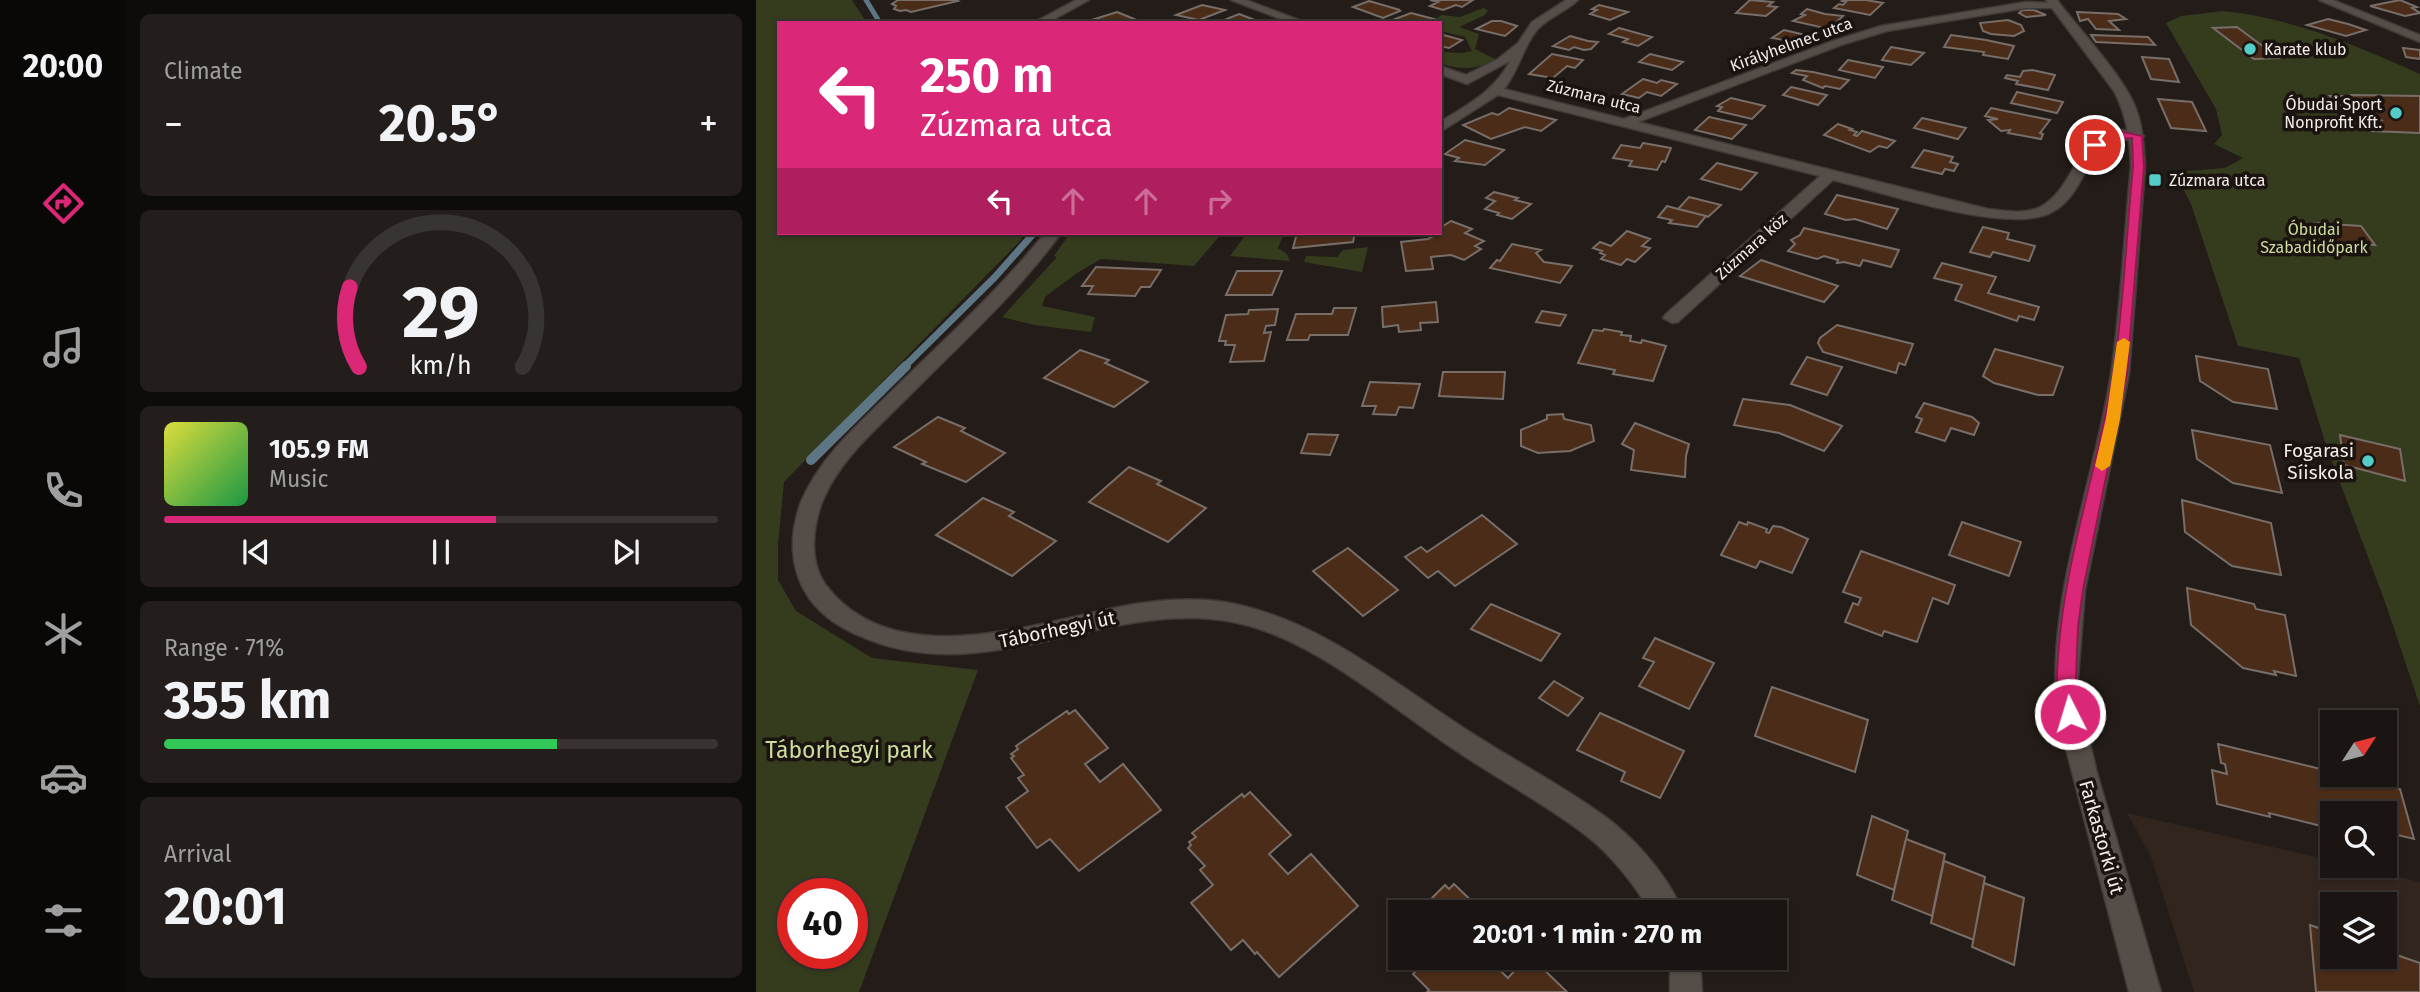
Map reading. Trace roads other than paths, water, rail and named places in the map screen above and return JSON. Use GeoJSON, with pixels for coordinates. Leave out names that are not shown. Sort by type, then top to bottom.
{"type":"FeatureCollection","features":[{"type":"Feature","properties":{"kind":"street"},"geometry":{"type":"LineString","coordinates":[[1042,21],[1084,0]]}},
{"type":"Feature","properties":{"kind":"street"},"geometry":{"type":"LineString","coordinates":[[1236,0],[1297,21]]}},
{"type":"Feature","properties":{"kind":"street"},"geometry":{"type":"LineString","coordinates":[[1250,4],[1263,0]]}},
{"type":"Feature","properties":{"kind":"street"},"geometry":{"type":"LineString","coordinates":[[1442,127],[1498,91],[1514,69],[1522,45],[1536,24],[1573,0]]}},
{"type":"Feature","properties":{"kind":"street"},"geometry":{"type":"LineString","coordinates":[[2324,0],[2420,39]]}},
{"type":"Feature","properties":{"kind":"street","name":"Királyhelmec utca"},"geometry":{"type":"LineString","coordinates":[[1627,122],[1837,43],[1885,28],[2053,3]]}},
{"type":"Feature","properties":{"kind":"street","name":"Farkastorki út"},"geometry":{"type":"LineString","coordinates":[[2053,3],[2120,90],[2134,120],[2137,136],[2137,180],[2120,374],[2074,590],[2066,678],[2070,714],[2081,761],[2145,992]]}},
{"type":"Feature","properties":{"kind":"street"},"geometry":{"type":"LineString","coordinates":[[1442,71],[1467,79],[1502,62],[1522,45]]}},
{"type":"Feature","properties":{"kind":"street","name":"Zúzmara utca"},"geometry":{"type":"LineString","coordinates":[[1498,91],[1988,214],[2024,216],[2045,211],[2066,196],[2095,145],[2105,137],[2119,134],[2137,136]]}},
{"type":"Feature","properties":{"kind":"street","name":"Zúzmara köz"},"geometry":{"type":"LineString","coordinates":[[1672,318],[1830,175]]}},
{"type":"Feature","properties":{"kind":"street","name":"Táborhegyi út"},"geometry":{"type":"LineString","coordinates":[[1051,235],[982,311],[850,444],[831,469],[817,491],[806,519],[803,545],[806,572],[819,596],[838,614],[862,628],[907,641],[941,645],[1009,640],[1123,615],[1167,609],[1206,608],[1263,620],[1320,648],[1597,827],[1632,858],[1661,900]]}},
{"type":"Feature","properties":{"kind":"street"},"geometry":{"type":"LineString","coordinates":[[1685,970],[1686,992]]}},
{"type":"Feature","properties":{"kind":"waterway"},"geometry":{"type":"LineString","coordinates":[[866,0],[879,21]]}},
{"type":"Feature","properties":{"kind":"waterway"},"geometry":{"type":"LineString","coordinates":[[904,367],[995,277],[1032,235]]}},
{"type":"Feature","properties":{"kind":"waterway"},"geometry":{"type":"LineString","coordinates":[[811,460],[906,366]]}},
{"type":"Feature","properties":{"kind":"place","name":"Karate klub"},"geometry":{"type":"Point","coordinates":[2250,49]}},
{"type":"Feature","properties":{"kind":"place","name":"Óbudai Sport Nonprofit Kft."},"geometry":{"type":"Point","coordinates":[2396,113]}},
{"type":"Feature","properties":{"kind":"place","name":"Zúzmara utca"},"geometry":{"type":"Point","coordinates":[2155,180]}},
{"type":"Feature","properties":{"kind":"place","name":"Fogarasi Síiskola"},"geometry":{"type":"Point","coordinates":[2368,461]}},
{"type":"Feature","properties":{"kind":"park label","name":"Óbudai Szabadidőpark"},"geometry":{"type":"Point","coordinates":[2314,238]}},
{"type":"Feature","properties":{"kind":"park label","name":"Táborhegyi park"},"geometry":{"type":"Point","coordinates":[849,750]}}]}
